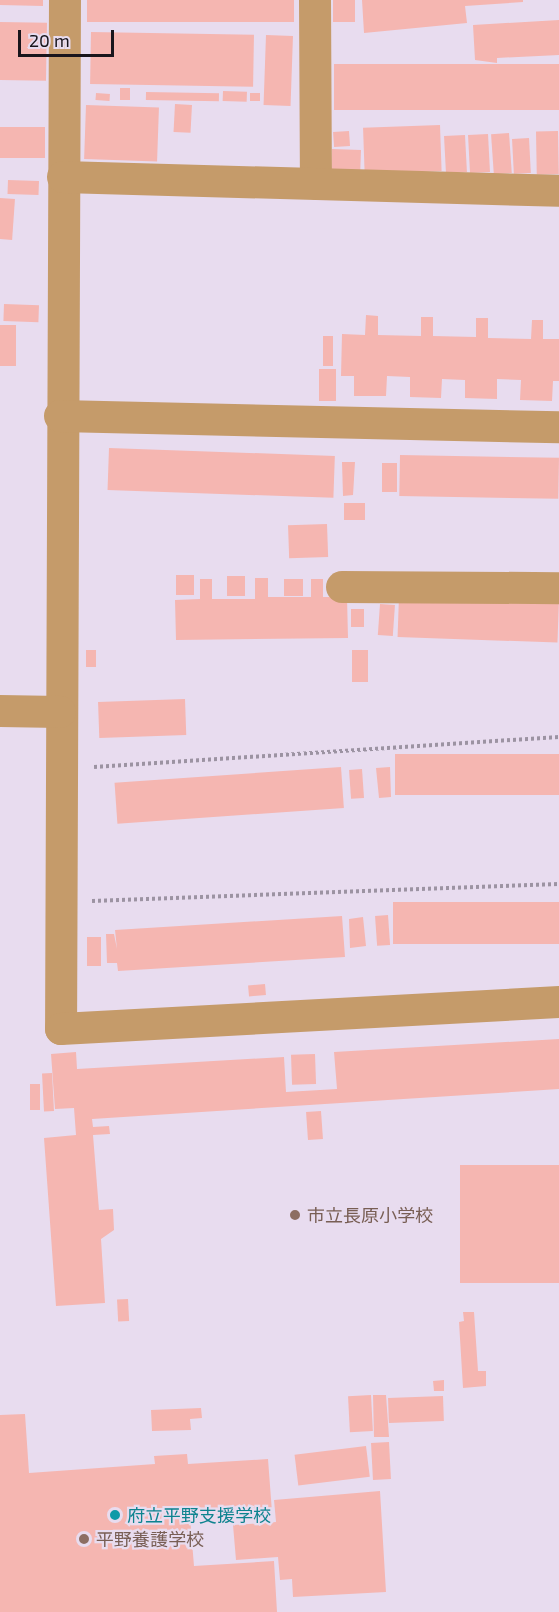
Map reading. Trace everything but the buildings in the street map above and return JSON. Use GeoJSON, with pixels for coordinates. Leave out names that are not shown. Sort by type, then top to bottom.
{"type":"FeatureCollection","features":[{"type":"Feature","properties":{"kind":"street"},"geometry":{"type":"LineString","coordinates":[[65,0],[60,416],[62,1029],[559,1002]]}},
{"type":"Feature","properties":{"kind":"street"},"geometry":{"type":"LineString","coordinates":[[315,0],[316,184]]}},
{"type":"Feature","properties":{"kind":"street"},"geometry":{"type":"LineString","coordinates":[[63,177],[559,191]]}},
{"type":"Feature","properties":{"kind":"street"},"geometry":{"type":"LineString","coordinates":[[60,416],[559,427]]}},
{"type":"Feature","properties":{"kind":"street"},"geometry":{"type":"LineString","coordinates":[[342,587],[559,588]]}},
{"type":"Feature","properties":{"kind":"street"},"geometry":{"type":"LineString","coordinates":[[0,711],[60,712]]}},
{"type":"Feature","properties":{"kind":"path"},"geometry":{"type":"LineString","coordinates":[[61,769],[559,737]]}},
{"type":"Feature","properties":{"kind":"path"},"geometry":{"type":"LineString","coordinates":[[62,902],[559,884]]}},
{"type":"Feature","properties":{"kind":"place","name":"市立長原小学校"},"geometry":{"type":"Point","coordinates":[295,1215]}},
{"type":"Feature","properties":{"kind":"place","name":"府立平野支援学校"},"geometry":{"type":"Point","coordinates":[115,1515]}},
{"type":"Feature","properties":{"kind":"place","name":"平野養護学校"},"geometry":{"type":"Point","coordinates":[84,1539]}}]}
